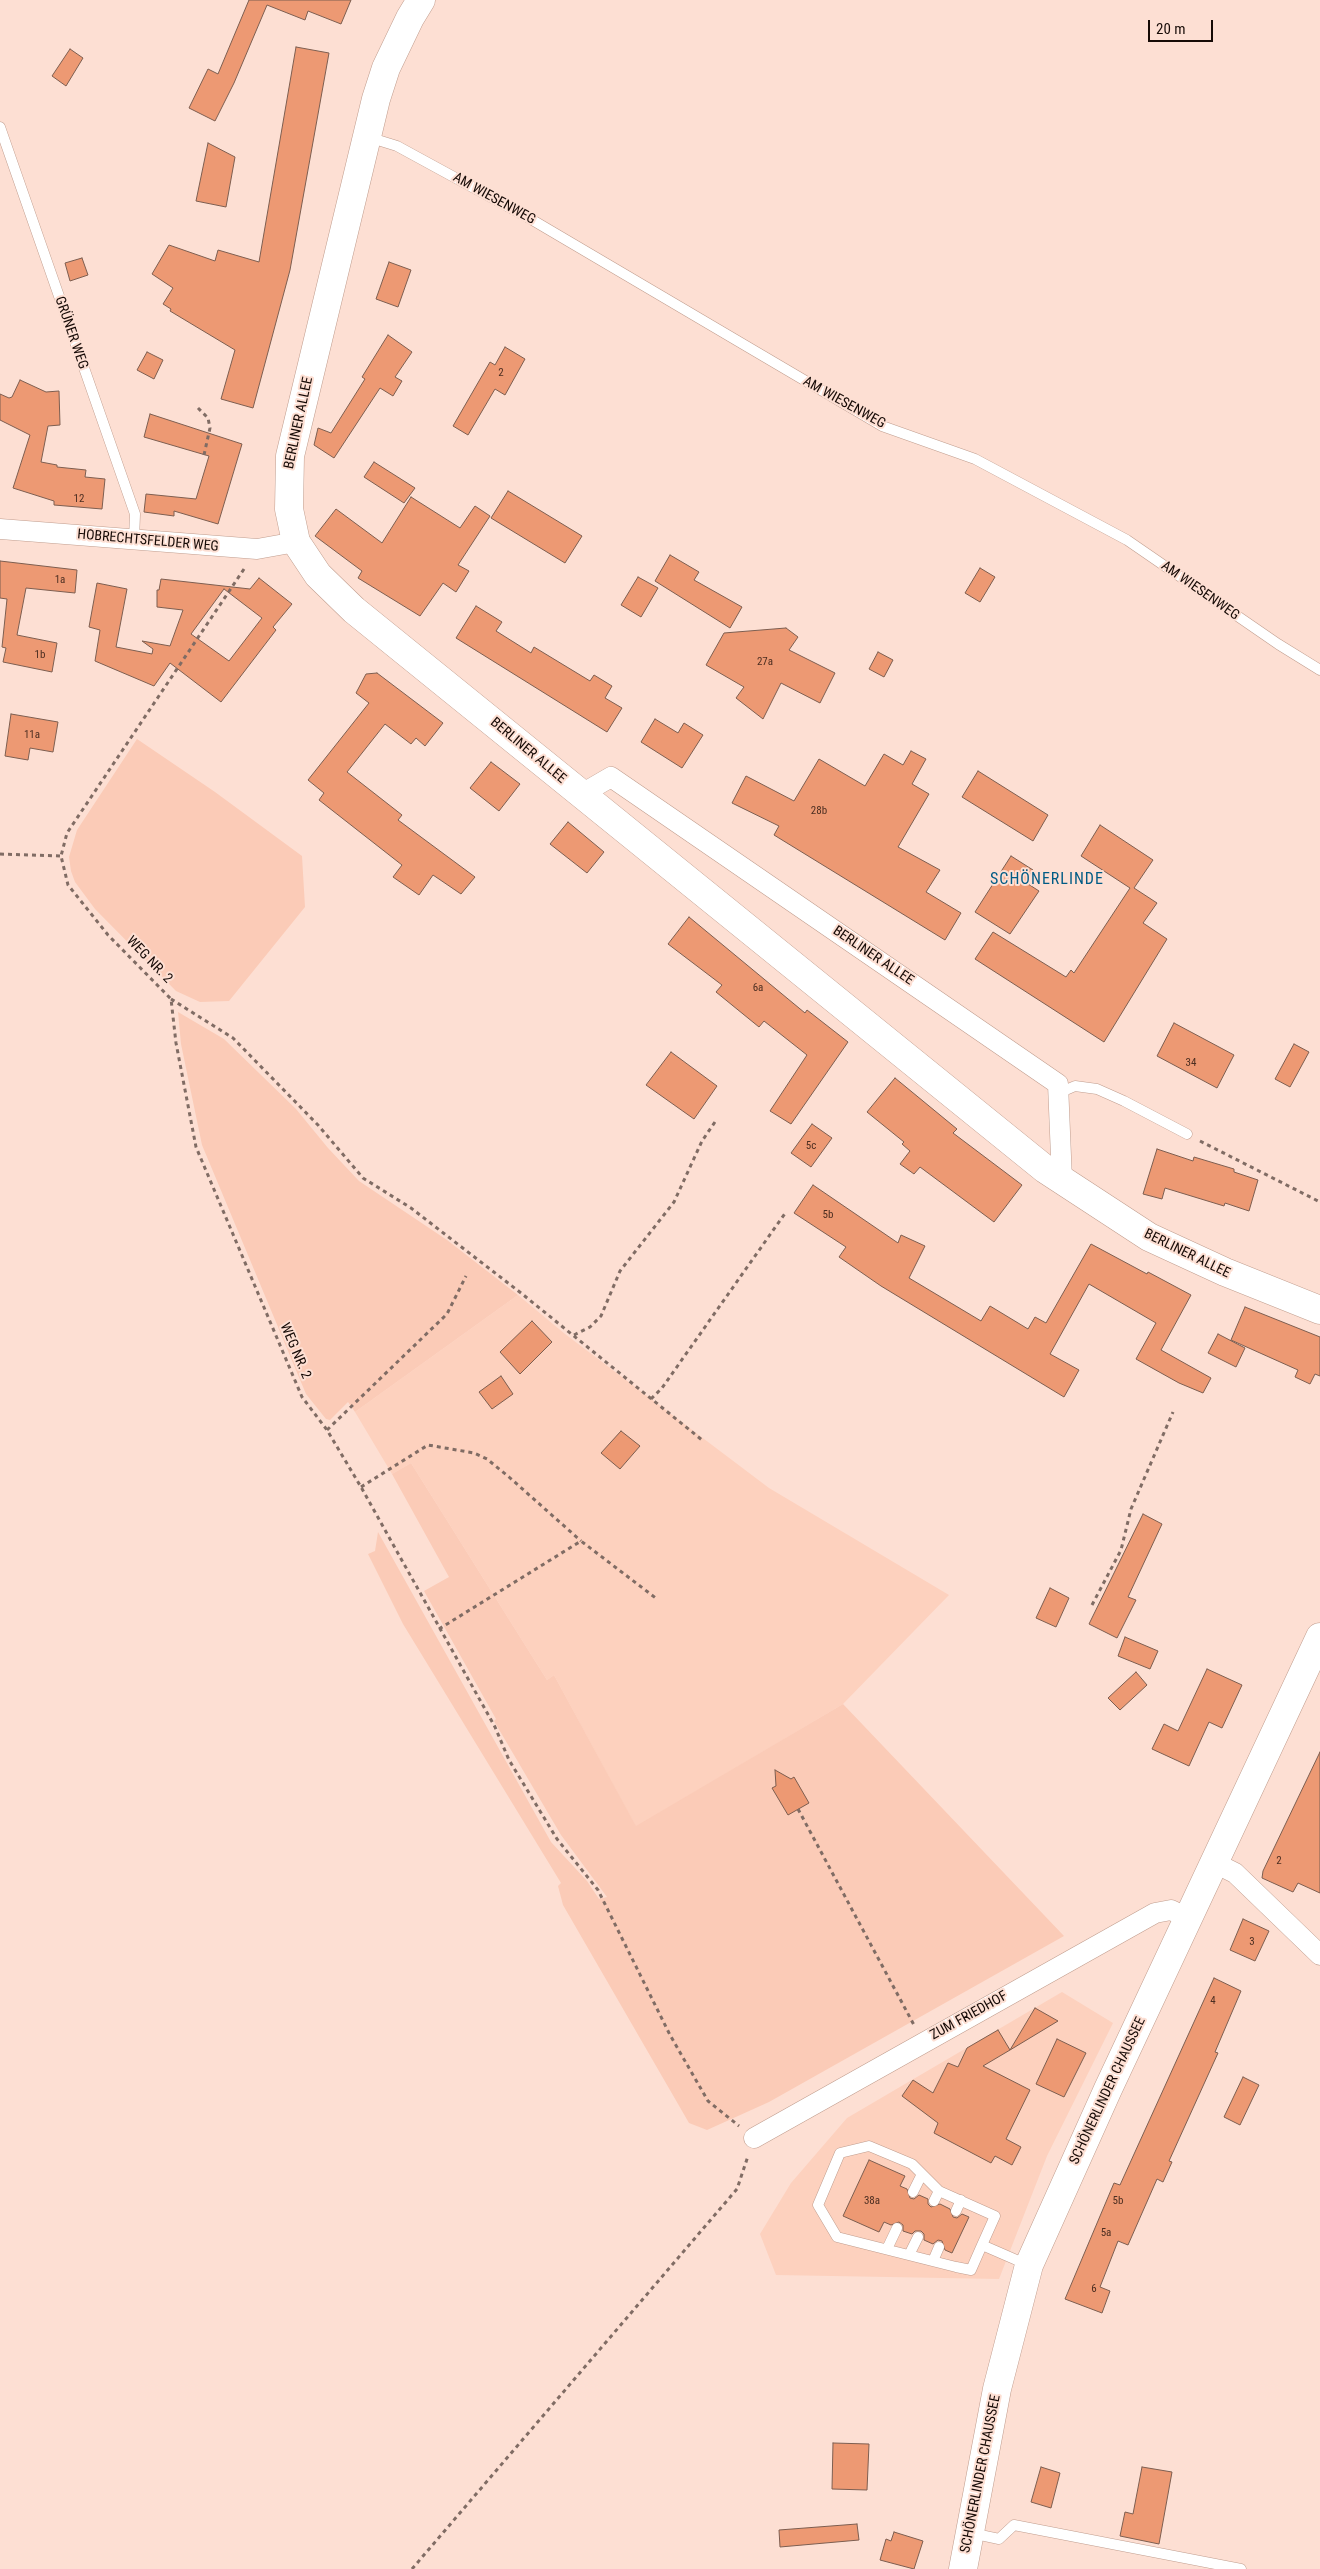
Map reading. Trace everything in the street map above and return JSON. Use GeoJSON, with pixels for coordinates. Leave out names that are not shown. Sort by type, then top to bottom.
{"type":"FeatureCollection","features":[{"type":"Feature","properties":{"kind":"main road","name":"BERLINER ALLEE"},"geometry":{"type":"LineString","coordinates":[[421,0],[410,18],[386,68],[366,136],[290,456],[289,509],[296,542],[318,575],[354,610],[580,795],[1062,1181],[1149,1237],[1225,1272],[1320,1310]]}},
{"type":"Feature","properties":{"kind":"main road","name":"SCHÖNERLINDER CHAUSSEE"},"geometry":{"type":"LineString","coordinates":[[963,2569],[996,2389],[1029,2265],[1188,1918],[1320,1637]]}},
{"type":"Feature","properties":{"kind":"street","name":"HOBRECHTSFELDER WEG"},"geometry":{"type":"LineString","coordinates":[[0,529],[257,549],[296,542]]}},
{"type":"Feature","properties":{"kind":"street","name":"BERLINER ALLEE"},"geometry":{"type":"LineString","coordinates":[[580,795],[611,777],[1058,1084],[1059,1093]]}},
{"type":"Feature","properties":{"kind":"street"},"geometry":{"type":"LineString","coordinates":[[1059,1093],[1062,1181]]}},
{"type":"Feature","properties":{"kind":"street"},"geometry":{"type":"LineString","coordinates":[[1215,1864],[1235,1873],[1320,1955]]}},
{"type":"Feature","properties":{"kind":"street","name":"ZUM FRIEDHOF"},"geometry":{"type":"LineString","coordinates":[[754,2138],[1155,1913],[1171,1910],[1188,1918]]}},
{"type":"Feature","properties":{"kind":"lane","name":"GRÜNER WEG"},"geometry":{"type":"LineString","coordinates":[[0,127],[135,514],[134,540]]}},
{"type":"Feature","properties":{"kind":"lane","name":"AM WIESENWEG"},"geometry":{"type":"LineString","coordinates":[[366,136],[397,146],[530,218],[882,426],[975,459],[1127,540],[1278,644],[1320,670]]}},
{"type":"Feature","properties":{"kind":"lane"},"geometry":{"type":"LineString","coordinates":[[1059,1093],[1075,1086],[1097,1089],[1187,1134]]}},
{"type":"Feature","properties":{"kind":"lane"},"geometry":{"type":"LineString","coordinates":[[868,2146],[912,2164],[939,2191],[995,2216],[971,2270],[837,2237],[818,2205],[840,2153],[868,2146]]}},
{"type":"Feature","properties":{"kind":"lane"},"geometry":{"type":"LineString","coordinates":[[913,2192],[922,2174]]}},
{"type":"Feature","properties":{"kind":"lane"},"geometry":{"type":"LineString","coordinates":[[934,2202],[939,2191]]}},
{"type":"Feature","properties":{"kind":"lane"},"geometry":{"type":"LineString","coordinates":[[956,2211],[961,2200]]}},
{"type":"Feature","properties":{"kind":"lane"},"geometry":{"type":"LineString","coordinates":[[887,2249],[897,2228]]}},
{"type":"Feature","properties":{"kind":"lane"},"geometry":{"type":"LineString","coordinates":[[909,2255],[918,2237]]}},
{"type":"Feature","properties":{"kind":"lane"},"geometry":{"type":"LineString","coordinates":[[982,2245],[1029,2265]]}},
{"type":"Feature","properties":{"kind":"lane"},"geometry":{"type":"LineString","coordinates":[[933,2261],[939,2247]]}},
{"type":"Feature","properties":{"kind":"lane"},"geometry":{"type":"LineString","coordinates":[[970,2533],[998,2539],[1014,2525],[1241,2569]]}},
{"type":"Feature","properties":{"kind":"path"},"geometry":{"type":"LineString","coordinates":[[198,408],[208,418],[210,428],[204,455]]}},
{"type":"Feature","properties":{"kind":"path","name":"WEG NR. 2"},"geometry":{"type":"LineString","coordinates":[[257,549],[67,833],[61,856],[68,885],[108,934],[171,999],[176,1043],[196,1147],[302,1397],[327,1430],[361,1487],[495,1728],[510,1760],[557,1839],[598,1890],[670,2034],[708,2101],[754,2138]]}},
{"type":"Feature","properties":{"kind":"path"},"geometry":{"type":"LineString","coordinates":[[0,854],[61,856]]}},
{"type":"Feature","properties":{"kind":"path"},"geometry":{"type":"LineString","coordinates":[[171,999],[233,1038],[318,1125],[363,1178],[411,1208],[574,1335],[702,1440]]}},
{"type":"Feature","properties":{"kind":"path"},"geometry":{"type":"LineString","coordinates":[[574,1335],[597,1322],[620,1272],[674,1202],[702,1141],[716,1119]]}},
{"type":"Feature","properties":{"kind":"path"},"geometry":{"type":"LineString","coordinates":[[1187,1134],[1320,1202]]}},
{"type":"Feature","properties":{"kind":"path"},"geometry":{"type":"LineString","coordinates":[[651,1399],[662,1388],[786,1212]]}},
{"type":"Feature","properties":{"kind":"path"},"geometry":{"type":"LineString","coordinates":[[327,1430],[446,1314],[466,1276]]}},
{"type":"Feature","properties":{"kind":"path"},"geometry":{"type":"LineString","coordinates":[[1092,1605],[1121,1550],[1131,1509],[1173,1412]]}},
{"type":"Feature","properties":{"kind":"path"},"geometry":{"type":"LineString","coordinates":[[361,1487],[428,1445],[474,1453],[487,1459],[581,1541],[657,1599]]}},
{"type":"Feature","properties":{"kind":"path"},"geometry":{"type":"LineString","coordinates":[[439,1629],[581,1541]]}},
{"type":"Feature","properties":{"kind":"path"},"geometry":{"type":"LineString","coordinates":[[798,1810],[923,2042]]}},
{"type":"Feature","properties":{"kind":"path"},"geometry":{"type":"LineString","coordinates":[[412,2569],[737,2189],[754,2138]]}},
{"type":"Feature","properties":{"kind":"shaded area"},"geometry":{"type":"Polygon","coordinates":[[[137,739],[215,792],[302,856],[305,907],[229,1001],[200,1002],[176,991],[95,909],[75,882],[71,871],[69,857],[77,830],[137,739]]]}},
{"type":"Feature","properties":{"kind":"shaded area"},"geometry":{"type":"Polygon","coordinates":[[[178,1012],[224,1039],[296,1109],[328,1148],[359,1181],[447,1240],[518,1295],[355,1412],[348,1402],[330,1420],[326,1419],[306,1394],[202,1145],[181,1044],[178,1012]]]}},
{"type":"Feature","properties":{"kind":"shaded area"},"geometry":{"type":"Polygon","coordinates":[[[518,1295],[565,1334],[769,1488],[949,1595],[843,1704],[636,1827],[554,1675],[547,1680],[411,1463],[392,1474],[355,1412],[518,1295]]]}},
{"type":"Feature","properties":{"kind":"shaded area"},"geometry":{"type":"Polygon","coordinates":[[[411,1463],[547,1680],[554,1675],[636,1826],[843,1704],[1064,1936],[769,2102],[707,2130],[689,2123],[563,1905],[558,1886],[561,1883],[403,1624],[368,1554],[375,1551],[378,1532],[551,1842],[587,1881],[599,1899],[607,1897],[561,1835],[494,1721],[496,1719],[424,1591],[449,1577],[392,1474],[411,1463]]]}},
{"type":"Feature","properties":{"kind":"shaded area"},"geometry":{"type":"Polygon","coordinates":[[[1062,1992],[1113,2023],[1047,2156],[999,2279],[776,2275],[760,2234],[791,2183],[847,2118],[1062,1992]]]}},
{"type":"Feature","properties":{"kind":"building"},"geometry":{"type":"Polygon","coordinates":[[[249,0],[351,0],[341,24],[308,11],[305,20],[267,5],[234,83],[215,121],[189,108],[208,69],[218,74],[249,0]]]}},
{"type":"Feature","properties":{"kind":"building"},"geometry":{"type":"Polygon","coordinates":[[[296,47],[329,53],[290,270],[253,408],[221,399],[235,350],[170,311],[171,309],[163,304],[173,288],[152,274],[169,245],[215,261],[218,250],[259,262],[296,47]]]}},
{"type":"Feature","properties":{"kind":"building"},"geometry":{"type":"Polygon","coordinates":[[[70,49],[83,58],[66,86],[52,76],[70,49]]]}},
{"type":"Feature","properties":{"kind":"building"},"geometry":{"type":"Polygon","coordinates":[[[208,143],[235,157],[226,207],[196,201],[208,143]]]}},
{"type":"Feature","properties":{"kind":"building"},"geometry":{"type":"Polygon","coordinates":[[[82,258],[88,275],[70,281],[65,263],[82,258]]]}},
{"type":"Feature","properties":{"kind":"building"},"geometry":{"type":"Polygon","coordinates":[[[389,262],[411,270],[398,307],[376,299],[389,262]]]}},
{"type":"Feature","properties":{"kind":"building"},"geometry":{"type":"Polygon","coordinates":[[[388,335],[412,352],[395,377],[402,381],[393,396],[380,388],[334,458],[314,445],[318,428],[331,433],[365,379],[362,377],[388,335]]]}},
{"type":"Feature","properties":{"kind":"building"},"geometry":{"type":"Polygon","coordinates":[[[505,347],[525,359],[505,395],[495,389],[468,435],[453,426],[490,362],[495,365],[505,347]]]}},
{"type":"Feature","properties":{"kind":"building"},"geometry":{"type":"Polygon","coordinates":[[[147,352],[163,360],[154,379],[137,370],[147,352]]]}},
{"type":"Feature","properties":{"kind":"building"},"geometry":{"type":"Polygon","coordinates":[[[20,380],[46,392],[59,391],[60,425],[48,426],[41,462],[57,465],[57,467],[86,470],[85,477],[105,479],[102,509],[54,505],[54,501],[13,488],[30,435],[0,420],[0,394],[9,398],[12,397],[20,380]]]}},
{"type":"Feature","properties":{"kind":"building"},"geometry":{"type":"Polygon","coordinates":[[[150,414],[242,444],[218,524],[174,511],[174,516],[144,512],[146,494],[196,499],[209,456],[144,437],[150,414]]]}},
{"type":"Feature","properties":{"kind":"building"},"geometry":{"type":"Polygon","coordinates":[[[374,462],[415,488],[404,503],[364,477],[374,462]]]}},
{"type":"Feature","properties":{"kind":"building"},"geometry":{"type":"Polygon","coordinates":[[[508,491],[582,536],[565,563],[491,518],[508,491]]]}},
{"type":"Feature","properties":{"kind":"building"},"geometry":{"type":"Polygon","coordinates":[[[411,497],[460,528],[475,506],[490,516],[458,565],[469,571],[456,592],[443,583],[420,616],[358,578],[362,571],[315,536],[336,509],[382,543],[411,497]]]}},
{"type":"Feature","properties":{"kind":"building"},"geometry":{"type":"Polygon","coordinates":[[[670,555],[699,572],[694,580],[742,607],[730,628],[655,581],[670,555]]]}},
{"type":"Feature","properties":{"kind":"building"},"geometry":{"type":"Polygon","coordinates":[[[0,561],[77,570],[75,593],[26,588],[17,635],[57,643],[52,672],[3,662],[6,648],[2,647],[7,599],[0,598],[0,561]]]}},
{"type":"Feature","properties":{"kind":"building"},"geometry":{"type":"Polygon","coordinates":[[[980,568],[995,577],[980,602],[965,593],[980,568]]]}},
{"type":"Feature","properties":{"kind":"building"},"geometry":{"type":"Polygon","coordinates":[[[638,577],[658,588],[641,617],[621,605],[638,577]]]}},
{"type":"Feature","properties":{"kind":"building"},"geometry":{"type":"Polygon","coordinates":[[[259,578],[292,604],[273,627],[276,630],[221,702],[170,663],[154,686],[95,661],[100,630],[89,627],[97,583],[127,589],[116,647],[152,654],[153,649],[142,641],[170,646],[183,610],[157,607],[157,590],[159,590],[161,579],[250,589],[259,578]],[[224,589],[191,634],[229,661],[262,618],[224,589]]]}},
{"type":"Feature","properties":{"kind":"building"},"geometry":{"type":"Polygon","coordinates":[[[476,606],[502,622],[496,631],[531,653],[534,647],[590,681],[594,675],[612,686],[605,698],[622,708],[607,732],[456,638],[476,606]]]}},
{"type":"Feature","properties":{"kind":"building"},"geometry":{"type":"Polygon","coordinates":[[[786,628],[798,637],[789,650],[835,673],[820,703],[781,683],[763,719],[736,698],[744,687],[706,665],[724,633],[786,628]]]}},
{"type":"Feature","properties":{"kind":"building"},"geometry":{"type":"Polygon","coordinates":[[[878,652],[893,660],[884,677],[869,669],[878,652]]]}},
{"type":"Feature","properties":{"kind":"building"},"geometry":{"type":"Polygon","coordinates":[[[377,673],[443,723],[425,746],[416,738],[411,744],[385,724],[347,772],[402,815],[398,820],[475,877],[461,894],[433,875],[419,895],[393,877],[402,865],[319,800],[324,793],[308,780],[369,703],[356,693],[366,674],[377,673]]]}},
{"type":"Feature","properties":{"kind":"building"},"geometry":{"type":"Polygon","coordinates":[[[11,714],[58,722],[53,752],[30,748],[28,760],[5,756],[11,714]]]}},
{"type":"Feature","properties":{"kind":"building"},"geometry":{"type":"Polygon","coordinates":[[[655,719],[678,733],[684,723],[703,735],[682,768],[641,742],[655,719]]]}},
{"type":"Feature","properties":{"kind":"building"},"geometry":{"type":"Polygon","coordinates":[[[911,751],[926,759],[912,784],[929,794],[898,847],[940,870],[926,892],[961,913],[945,940],[774,835],[779,826],[732,803],[746,776],[794,801],[819,759],[865,786],[884,754],[903,765],[911,751]]]}},
{"type":"Feature","properties":{"kind":"building"},"geometry":{"type":"Polygon","coordinates":[[[491,762],[520,784],[499,811],[470,788],[491,762]]]}},
{"type":"Feature","properties":{"kind":"building"},"geometry":{"type":"Polygon","coordinates":[[[978,771],[1048,815],[1033,841],[962,797],[978,771]]]}},
{"type":"Feature","properties":{"kind":"building"},"geometry":{"type":"Polygon","coordinates":[[[568,822],[604,852],[587,873],[550,844],[568,822]]]}},
{"type":"Feature","properties":{"kind":"building"},"geometry":{"type":"Polygon","coordinates":[[[1100,825],[1153,860],[1134,888],[1157,903],[1143,923],[1167,939],[1104,1042],[975,959],[993,932],[1066,977],[1071,970],[1074,973],[1130,888],[1081,856],[1100,825]]]}},
{"type":"Feature","properties":{"kind":"building"},"geometry":{"type":"Polygon","coordinates":[[[1011,856],[1033,870],[1025,882],[1039,891],[1010,934],[975,912],[1011,856]]]}},
{"type":"Feature","properties":{"kind":"building"},"geometry":{"type":"Polygon","coordinates":[[[689,917],[805,1013],[807,1010],[848,1042],[791,1124],[770,1111],[807,1055],[764,1021],[759,1027],[716,992],[722,985],[668,944],[689,917]]]}},
{"type":"Feature","properties":{"kind":"building"},"geometry":{"type":"Polygon","coordinates":[[[1174,1023],[1234,1055],[1217,1088],[1157,1056],[1174,1023]]]}},
{"type":"Feature","properties":{"kind":"building"},"geometry":{"type":"Polygon","coordinates":[[[1294,1044],[1309,1052],[1290,1087],[1275,1079],[1294,1044]]]}},
{"type":"Feature","properties":{"kind":"building"},"geometry":{"type":"Polygon","coordinates":[[[671,1052],[717,1086],[694,1119],[646,1085],[671,1052]]]}},
{"type":"Feature","properties":{"kind":"building"},"geometry":{"type":"Polygon","coordinates":[[[895,1078],[957,1129],[953,1133],[1022,1185],[994,1222],[920,1167],[914,1174],[900,1164],[910,1151],[902,1144],[904,1142],[867,1112],[895,1078]]]}},
{"type":"Feature","properties":{"kind":"building"},"geometry":{"type":"Polygon","coordinates":[[[812,1124],[832,1138],[811,1167],[791,1153],[812,1124]]]}},
{"type":"Feature","properties":{"kind":"building"},"geometry":{"type":"Polygon","coordinates":[[[1157,1149],[1193,1161],[1194,1157],[1234,1169],[1234,1172],[1258,1180],[1249,1211],[1225,1203],[1224,1206],[1165,1188],[1162,1199],[1143,1194],[1157,1149]]]}},
{"type":"Feature","properties":{"kind":"building"},"geometry":{"type":"Polygon","coordinates":[[[813,1185],[898,1243],[901,1235],[925,1246],[909,1278],[981,1321],[990,1306],[1028,1329],[1035,1317],[1046,1323],[1091,1244],[1191,1295],[1161,1350],[1211,1378],[1203,1393],[1179,1383],[1136,1359],[1156,1323],[1089,1284],[1050,1354],[1079,1370],[1064,1397],[881,1286],[839,1257],[846,1247],[794,1213],[813,1185]]]}},
{"type":"Feature","properties":{"kind":"building"},"geometry":{"type":"Polygon","coordinates":[[[1245,1307],[1320,1337],[1320,1376],[1315,1374],[1310,1384],[1295,1377],[1298,1370],[1231,1340],[1245,1307]]]}},
{"type":"Feature","properties":{"kind":"building"},"geometry":{"type":"Polygon","coordinates":[[[532,1321],[552,1342],[520,1374],[500,1352],[532,1321]]]}},
{"type":"Feature","properties":{"kind":"building"},"geometry":{"type":"Polygon","coordinates":[[[1218,1334],[1245,1348],[1236,1367],[1208,1353],[1218,1334]]]}},
{"type":"Feature","properties":{"kind":"building"},"geometry":{"type":"Polygon","coordinates":[[[501,1376],[513,1394],[492,1409],[479,1392],[501,1376]]]}},
{"type":"Feature","properties":{"kind":"building"},"geometry":{"type":"Polygon","coordinates":[[[621,1431],[640,1446],[620,1469],[601,1453],[621,1431]]]}},
{"type":"Feature","properties":{"kind":"building"},"geometry":{"type":"Polygon","coordinates":[[[1143,1514],[1162,1524],[1128,1597],[1136,1600],[1117,1638],[1089,1624],[1143,1514]]]}},
{"type":"Feature","properties":{"kind":"building"},"geometry":{"type":"Polygon","coordinates":[[[1050,1588],[1069,1598],[1056,1627],[1036,1618],[1050,1588]]]}},
{"type":"Feature","properties":{"kind":"building"},"geometry":{"type":"Polygon","coordinates":[[[1125,1637],[1158,1651],[1150,1669],[1118,1656],[1125,1637]]]}},
{"type":"Feature","properties":{"kind":"building"},"geometry":{"type":"Polygon","coordinates":[[[1207,1669],[1242,1685],[1222,1728],[1209,1722],[1189,1766],[1152,1749],[1164,1724],[1178,1731],[1207,1669]]]}},
{"type":"Feature","properties":{"kind":"building"},"geometry":{"type":"Polygon","coordinates":[[[1136,1672],[1147,1685],[1120,1710],[1108,1698],[1136,1672]]]}},
{"type":"Feature","properties":{"kind":"building"},"geometry":{"type":"Polygon","coordinates":[[[1320,1752],[1320,1893],[1298,1883],[1293,1892],[1262,1878],[1263,1871],[1320,1752]]]}},
{"type":"Feature","properties":{"kind":"building"},"geometry":{"type":"Polygon","coordinates":[[[775,1770],[791,1779],[794,1777],[809,1803],[788,1815],[772,1788],[776,1786],[775,1770]]]}},
{"type":"Feature","properties":{"kind":"building"},"geometry":{"type":"Polygon","coordinates":[[[1243,1919],[1269,1931],[1255,1961],[1230,1950],[1243,1919]]]}},
{"type":"Feature","properties":{"kind":"building"},"geometry":{"type":"Polygon","coordinates":[[[1214,1978],[1241,1991],[1215,2052],[1218,2053],[1169,2161],[1172,2162],[1163,2182],[1157,2179],[1128,2245],[1118,2241],[1100,2287],[1110,2291],[1102,2313],[1065,2299],[1114,2183],[1120,2185],[1214,1978]]]}},
{"type":"Feature","properties":{"kind":"building"},"geometry":{"type":"Polygon","coordinates":[[[1035,2008],[1058,2021],[1010,2050],[1035,2008]]]}},
{"type":"Feature","properties":{"kind":"building"},"geometry":{"type":"Polygon","coordinates":[[[998,2030],[1010,2050],[983,2066],[1030,2090],[1006,2139],[1021,2147],[1012,2165],[995,2156],[991,2163],[934,2133],[938,2123],[902,2096],[913,2080],[933,2093],[948,2063],[958,2067],[967,2048],[998,2030]]]}},
{"type":"Feature","properties":{"kind":"building"},"geometry":{"type":"Polygon","coordinates":[[[1057,2039],[1086,2053],[1064,2097],[1036,2084],[1057,2039]]]}},
{"type":"Feature","properties":{"kind":"building"},"geometry":{"type":"Polygon","coordinates":[[[1243,2077],[1259,2085],[1240,2125],[1224,2117],[1243,2077]]]}},
{"type":"Feature","properties":{"kind":"building"},"geometry":{"type":"Polygon","coordinates":[[[869,2160],[905,2176],[900,2186],[907,2189],[910,2198],[914,2199],[919,2195],[928,2199],[928,2204],[931,2207],[940,2204],[950,2209],[953,2217],[957,2218],[962,2214],[969,2217],[952,2253],[945,2250],[942,2241],[938,2240],[933,2244],[924,2240],[924,2234],[921,2231],[915,2231],[912,2234],[903,2231],[903,2225],[899,2222],[891,2225],[884,2222],[879,2232],[843,2216],[869,2160]]]}},
{"type":"Feature","properties":{"kind":"building"},"geometry":{"type":"Polygon","coordinates":[[[833,2443],[869,2444],[867,2490],[832,2489],[833,2443]]]}},
{"type":"Feature","properties":{"kind":"building"},"geometry":{"type":"Polygon","coordinates":[[[1041,2467],[1060,2473],[1051,2508],[1031,2502],[1041,2467]]]}},
{"type":"Feature","properties":{"kind":"building"},"geometry":{"type":"Polygon","coordinates":[[[1142,2467],[1172,2472],[1159,2544],[1120,2536],[1125,2512],[1133,2514],[1142,2467]]]}},
{"type":"Feature","properties":{"kind":"building"},"geometry":{"type":"Polygon","coordinates":[[[857,2524],[859,2540],[780,2547],[779,2530],[857,2524]]]}},
{"type":"Feature","properties":{"kind":"building"},"geometry":{"type":"Polygon","coordinates":[[[894,2532],[923,2541],[914,2569],[880,2560],[886,2539],[891,2541],[894,2532]]]}},
{"type":"Feature","properties":{"kind":"district","name":"SCHÖNERLINDE"},"geometry":{"type":"Point","coordinates":[1047,880]}}]}
